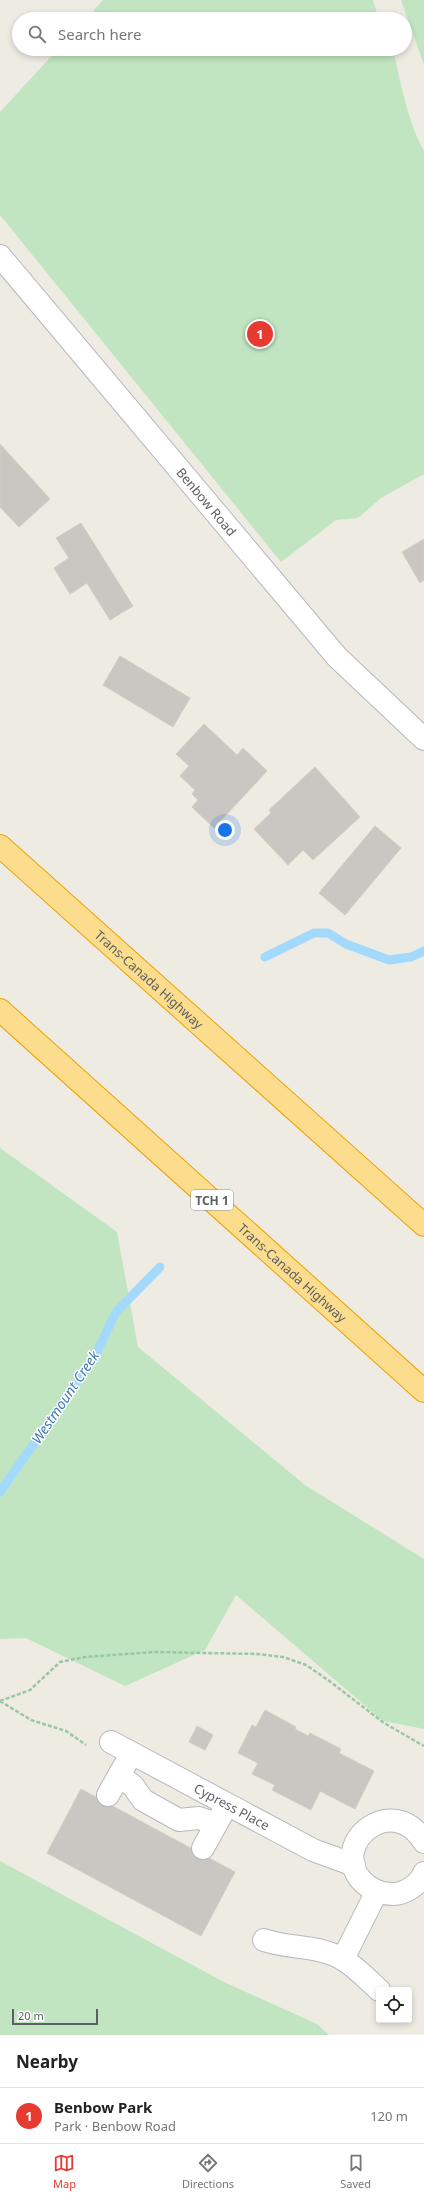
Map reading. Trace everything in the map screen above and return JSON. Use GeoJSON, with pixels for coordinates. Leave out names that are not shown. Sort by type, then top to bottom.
{"type":"FeatureCollection","features":[{"type":"Feature","properties":{"kind":"highway","name":"Trans-Canada Highway"},"geometry":{"type":"LineString","coordinates":[[0,846],[424,1225]]}},
{"type":"Feature","properties":{"kind":"highway","name":"Trans-Canada Highway"},"geometry":{"type":"LineString","coordinates":[[0,1010],[424,1390]]}},
{"type":"Feature","properties":{"kind":"street","name":"Benbow Road"},"geometry":{"type":"LineString","coordinates":[[0,256],[337,657],[424,739]]}},
{"type":"Feature","properties":{"kind":"street","name":"Cypress Place"},"geometry":{"type":"LineString","coordinates":[[111,1742],[314,1850],[354,1865]]}},
{"type":"Feature","properties":{"kind":"street"},"geometry":{"type":"LineString","coordinates":[[108,1795],[132,1753]]}},
{"type":"Feature","properties":{"kind":"street"},"geometry":{"type":"LineString","coordinates":[[119,1775],[133,1786],[142,1800],[179,1820],[199,1818],[216,1824]]}},
{"type":"Feature","properties":{"kind":"street"},"geometry":{"type":"LineString","coordinates":[[204,1848],[227,1804]]}},
{"type":"Feature","properties":{"kind":"street"},"geometry":{"type":"LineString","coordinates":[[420,1886],[396,1894],[377,1891],[365,1885],[358,1876],[354,1865],[353,1855],[361,1834],[369,1827],[379,1822],[390,1820],[401,1821],[411,1826],[419,1833],[424,1842]]}},
{"type":"Feature","properties":{"kind":"street"},"geometry":{"type":"LineString","coordinates":[[343,1959],[377,1891]]}},
{"type":"Feature","properties":{"kind":"street"},"geometry":{"type":"LineString","coordinates":[[264,1940],[278,1945],[318,1951],[343,1959],[376,1987]]}},
{"type":"Feature","properties":{"kind":"path"},"geometry":{"type":"LineString","coordinates":[[111,1742],[96,1753],[66,1731],[31,1720],[0,1701],[30,1690],[60,1662],[85,1657],[154,1652],[257,1654],[283,1657],[306,1665],[384,1723],[424,1746]]}},
{"type":"Feature","properties":{"kind":"green space"},"geometry":{"type":"Polygon","coordinates":[[[103,0],[373,0],[377,12],[92,12],[103,0]]]}},
{"type":"Feature","properties":{"kind":"green space"},"geometry":{"type":"Polygon","coordinates":[[[401,0],[424,0],[424,65],[412,31],[412,12],[405,12],[401,0]]]}},
{"type":"Feature","properties":{"kind":"green space"},"geometry":{"type":"Polygon","coordinates":[[[52,56],[395,56],[413,127],[424,151],[424,474],[381,498],[358,518],[336,520],[281,562],[0,215],[0,112],[52,56]]]}},
{"type":"Feature","properties":{"kind":"green space"},"geometry":{"type":"Polygon","coordinates":[[[0,1148],[117,1232],[138,1347],[305,1485],[424,1559],[424,1729],[383,1721],[236,1595],[205,1650],[125,1686],[26,1638],[0,1639],[0,1148]]]}},
{"type":"Feature","properties":{"kind":"green space"},"geometry":{"type":"Polygon","coordinates":[[[0,1861],[224,1982],[317,2024],[329,2035],[0,2035],[0,1861]]]}},
{"type":"Feature","properties":{"kind":"building"},"geometry":{"type":"Polygon","coordinates":[[[0,444],[50,499],[19,527],[0,507],[0,444]]]}},
{"type":"Feature","properties":{"kind":"building"},"geometry":{"type":"Polygon","coordinates":[[[81,523],[133,606],[110,620],[87,583],[70,594],[54,568],[69,558],[56,538],[81,523]]]}},
{"type":"Feature","properties":{"kind":"building"},"geometry":{"type":"Polygon","coordinates":[[[424,539],[424,580],[420,583],[402,552],[424,539]]]}},
{"type":"Feature","properties":{"kind":"building"},"geometry":{"type":"Polygon","coordinates":[[[120,656],[190,698],[173,727],[103,685],[120,656]]]}},
{"type":"Feature","properties":{"kind":"building"},"geometry":{"type":"Polygon","coordinates":[[[204,724],[237,755],[243,748],[267,771],[214,828],[192,807],[198,800],[192,794],[195,790],[180,776],[189,766],[176,754],[204,724]]]}},
{"type":"Feature","properties":{"kind":"building"},"geometry":{"type":"Polygon","coordinates":[[[315,767],[360,817],[313,860],[303,850],[288,865],[254,829],[271,813],[269,810],[315,767]]]}},
{"type":"Feature","properties":{"kind":"building"},"geometry":{"type":"Polygon","coordinates":[[[375,826],[401,848],[345,915],[319,893],[375,826]]]}},
{"type":"Feature","properties":{"kind":"building"},"geometry":{"type":"Polygon","coordinates":[[[265,1710],[296,1727],[295,1729],[308,1736],[310,1733],[341,1749],[339,1753],[374,1771],[355,1809],[320,1791],[311,1810],[272,1790],[275,1785],[252,1774],[258,1763],[238,1753],[252,1725],[256,1727],[265,1710]]]}},
{"type":"Feature","properties":{"kind":"building"},"geometry":{"type":"Polygon","coordinates":[[[197,1726],[213,1735],[205,1750],[189,1742],[197,1726]]]}},
{"type":"Feature","properties":{"kind":"building"},"geometry":{"type":"Polygon","coordinates":[[[81,1789],[235,1872],[201,1936],[47,1853],[81,1789]]]}},
{"type":"Feature","properties":{"kind":"waterway","name":"Westmount Creek"},"geometry":{"type":"LineString","coordinates":[[265,957],[314,933],[328,933],[346,944],[389,960],[411,957],[424,951]]}},
{"type":"Feature","properties":{"kind":"waterway","name":"Westmount Creek"},"geometry":{"type":"LineString","coordinates":[[0,1492],[94,1358],[116,1312],[160,1267]]}},
{"type":"Feature","properties":{"kind":"place","name":"Benbow Park"},"geometry":{"type":"Point","coordinates":[260,334]}}]}
